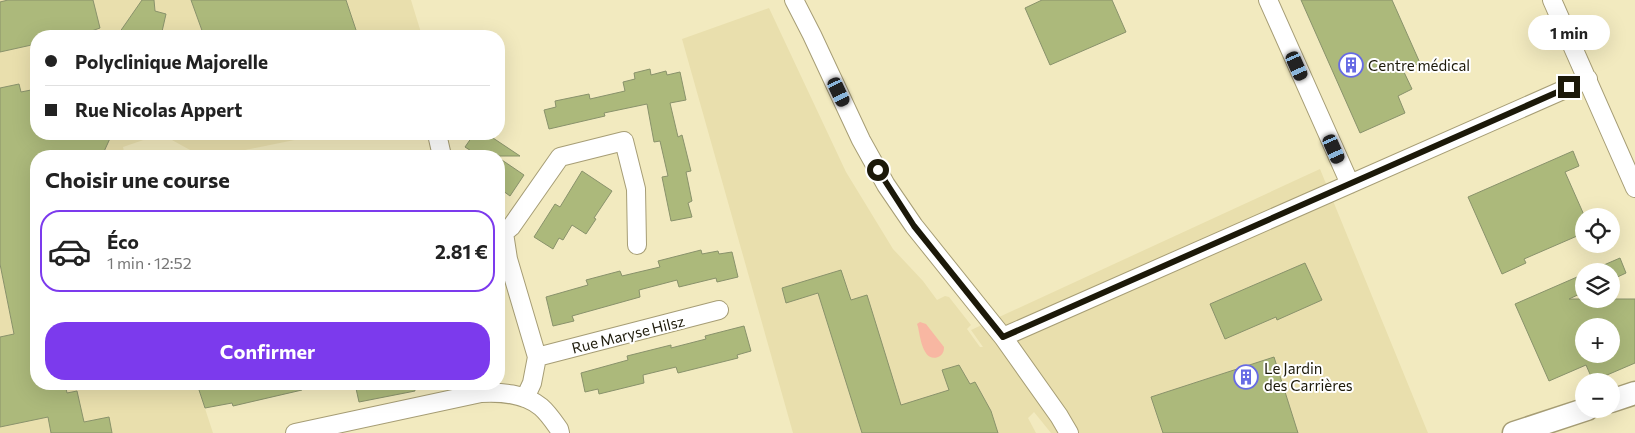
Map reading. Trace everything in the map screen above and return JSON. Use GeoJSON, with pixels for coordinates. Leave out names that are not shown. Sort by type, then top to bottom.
{"type":"FeatureCollection","features":[{"type":"Feature","properties":{"kind":"street"},"geometry":{"type":"LineString","coordinates":[[794,0],[861,140],[886,185],[914,226],[1003,337],[1069,433]]}},
{"type":"Feature","properties":{"kind":"street"},"geometry":{"type":"LineString","coordinates":[[1268,0],[1350,184]]}},
{"type":"Feature","properties":{"kind":"street"},"geometry":{"type":"LineString","coordinates":[[1552,0],[1635,188]]}},
{"type":"Feature","properties":{"kind":"street"},"geometry":{"type":"LineString","coordinates":[[1003,337],[1588,79]]}},
{"type":"Feature","properties":{"kind":"street"},"geometry":{"type":"LineString","coordinates":[[505,229],[511,227],[560,157],[624,141],[636,189],[637,245]]}},
{"type":"Feature","properties":{"kind":"street"},"geometry":{"type":"LineString","coordinates":[[505,263],[537,357],[532,383],[525,398]]}},
{"type":"Feature","properties":{"kind":"street","name":"Rue Maryse Hilsz"},"geometry":{"type":"LineString","coordinates":[[537,357],[719,310]]}},
{"type":"Feature","properties":{"kind":"street"},"geometry":{"type":"LineString","coordinates":[[295,433],[481,393],[502,392],[525,398],[542,408],[559,429],[560,433]]}},
{"type":"Feature","properties":{"kind":"street"},"geometry":{"type":"LineString","coordinates":[[1620,398],[1635,393]]}},
{"type":"Feature","properties":{"kind":"street"},"geometry":{"type":"LineString","coordinates":[[1514,433],[1575,413]]}},
{"type":"Feature","properties":{"kind":"shaded area"},"geometry":{"type":"Polygon","coordinates":[[[0,0],[411,0],[420,30],[30,30],[30,140],[143,140],[123,147],[124,150],[30,150],[30,390],[199,390],[213,433],[0,433],[0,0]]]}},
{"type":"Feature","properties":{"kind":"shaded area"},"geometry":{"type":"Polygon","coordinates":[[[769,8],[846,172],[893,249],[923,281],[937,300],[945,296],[949,297],[971,325],[967,329],[980,347],[983,347],[971,330],[1320,169],[1428,433],[1051,433],[1034,412],[1028,418],[1036,433],[793,433],[682,39],[769,8]]]}},
{"type":"Feature","properties":{"kind":"shaded area"},"geometry":{"type":"Polygon","coordinates":[[[172,140],[295,140],[245,150],[190,150],[172,140]]]}},
{"type":"Feature","properties":{"kind":"shaded area"},"geometry":{"type":"Polygon","coordinates":[[[920,322],[926,324],[944,347],[943,353],[940,356],[933,358],[923,348],[917,324],[920,322]]]}},
{"type":"Feature","properties":{"kind":"building"},"geometry":{"type":"Polygon","coordinates":[[[8,0],[93,0],[100,28],[94,30],[30,30],[30,45],[0,52],[0,2],[8,0]]]}},
{"type":"Feature","properties":{"kind":"building"},"geometry":{"type":"Polygon","coordinates":[[[142,0],[154,0],[155,11],[166,14],[162,30],[121,30],[142,0]]]}},
{"type":"Feature","properties":{"kind":"building"},"geometry":{"type":"Polygon","coordinates":[[[191,0],[346,0],[356,30],[202,30],[191,0]]]}},
{"type":"Feature","properties":{"kind":"building"},"geometry":{"type":"Polygon","coordinates":[[[1042,0],[1112,0],[1126,32],[1050,65],[1025,8],[1042,0]]]}},
{"type":"Feature","properties":{"kind":"building","name":"Centre médical"},"geometry":{"type":"Polygon","coordinates":[[[1301,0],[1392,0],[1420,63],[1403,70],[1412,89],[1398,96],[1405,113],[1360,133],[1301,0]]]}},
{"type":"Feature","properties":{"kind":"building"},"geometry":{"type":"Polygon","coordinates":[[[650,69],[651,75],[666,71],[667,75],[680,72],[686,100],[670,103],[678,137],[682,135],[691,171],[686,172],[692,201],[688,203],[692,217],[671,221],[662,177],[668,176],[660,141],[654,142],[647,104],[604,113],[605,116],[549,129],[544,110],[556,107],[555,101],[589,94],[590,99],[625,91],[623,82],[635,79],[634,73],[650,69]]]}},
{"type":"Feature","properties":{"kind":"building"},"geometry":{"type":"Polygon","coordinates":[[[19,84],[21,92],[30,90],[30,140],[109,140],[105,150],[30,150],[30,390],[66,390],[67,393],[77,391],[84,422],[109,417],[112,433],[51,433],[48,417],[0,427],[0,337],[14,334],[0,264],[0,88],[19,84]]]}},
{"type":"Feature","properties":{"kind":"building"},"geometry":{"type":"Polygon","coordinates":[[[470,140],[496,140],[520,156],[505,156],[505,150],[470,150],[465,147],[470,140]]]}},
{"type":"Feature","properties":{"kind":"building"},"geometry":{"type":"Polygon","coordinates":[[[1573,151],[1579,166],[1565,172],[1581,208],[1575,208],[1575,237],[1524,259],[1526,263],[1502,274],[1468,197],[1573,151]]]}},
{"type":"Feature","properties":{"kind":"building"},"geometry":{"type":"Polygon","coordinates":[[[505,162],[524,175],[510,196],[505,192],[505,162]]]}},
{"type":"Feature","properties":{"kind":"building"},"geometry":{"type":"Polygon","coordinates":[[[582,171],[612,191],[586,234],[572,225],[563,240],[559,238],[553,249],[534,237],[555,204],[560,207],[582,171]]]}},
{"type":"Feature","properties":{"kind":"building"},"geometry":{"type":"Polygon","coordinates":[[[701,250],[702,254],[718,251],[719,254],[732,252],[738,277],[717,282],[716,278],[679,287],[677,280],[639,290],[640,297],[572,316],[574,321],[553,326],[546,297],[588,285],[586,280],[620,271],[622,276],[660,267],[658,261],[701,250]]]}},
{"type":"Feature","properties":{"kind":"building"},"geometry":{"type":"Polygon","coordinates":[[[1620,258],[1626,273],[1620,276],[1620,263],[1608,263],[1620,258]]]}},
{"type":"Feature","properties":{"kind":"building"},"geometry":{"type":"Polygon","coordinates":[[[1305,263],[1322,300],[1277,320],[1276,317],[1225,339],[1210,304],[1305,263]]]}},
{"type":"Feature","properties":{"kind":"building"},"geometry":{"type":"Polygon","coordinates":[[[841,270],[851,300],[867,295],[901,405],[949,390],[942,370],[959,365],[970,384],[975,382],[991,411],[998,433],[862,433],[818,293],[786,303],[782,288],[841,270]]]}},
{"type":"Feature","properties":{"kind":"building"},"geometry":{"type":"Polygon","coordinates":[[[1575,278],[1575,296],[1569,299],[1575,299],[1575,308],[1620,308],[1620,299],[1635,299],[1635,363],[1612,373],[1590,373],[1586,365],[1549,381],[1515,304],[1575,278]]]}},
{"type":"Feature","properties":{"kind":"building"},"geometry":{"type":"Polygon","coordinates":[[[744,326],[751,351],[737,355],[738,358],[678,373],[676,367],[643,375],[644,383],[599,394],[598,389],[585,392],[581,373],[628,360],[627,356],[671,345],[671,348],[706,339],[705,336],[744,326]]]}},
{"type":"Feature","properties":{"kind":"building","name":"Le Jardin des Carrières"},"geometry":{"type":"Polygon","coordinates":[[[1274,357],[1298,433],[1163,433],[1151,397],[1274,357]]]}},
{"type":"Feature","properties":{"kind":"building"},"geometry":{"type":"Polygon","coordinates":[[[199,390],[302,390],[233,406],[232,403],[205,408],[199,390]]]}},
{"type":"Feature","properties":{"kind":"building"},"geometry":{"type":"Polygon","coordinates":[[[356,390],[415,390],[415,391],[359,402],[356,390]]]}},
{"type":"Feature","properties":{"kind":"place","name":"Centre médical"},"geometry":{"type":"Point","coordinates":[1351,65]}},
{"type":"Feature","properties":{"kind":"place","name":"Le Jardin des Carrières"},"geometry":{"type":"Point","coordinates":[1246,377]}},
{"type":"Feature","properties":{"kind":"route"},"geometry":{"type":"LineString","coordinates":[[878,170],[914,226],[1003,337],[1569,87]]}}]}
